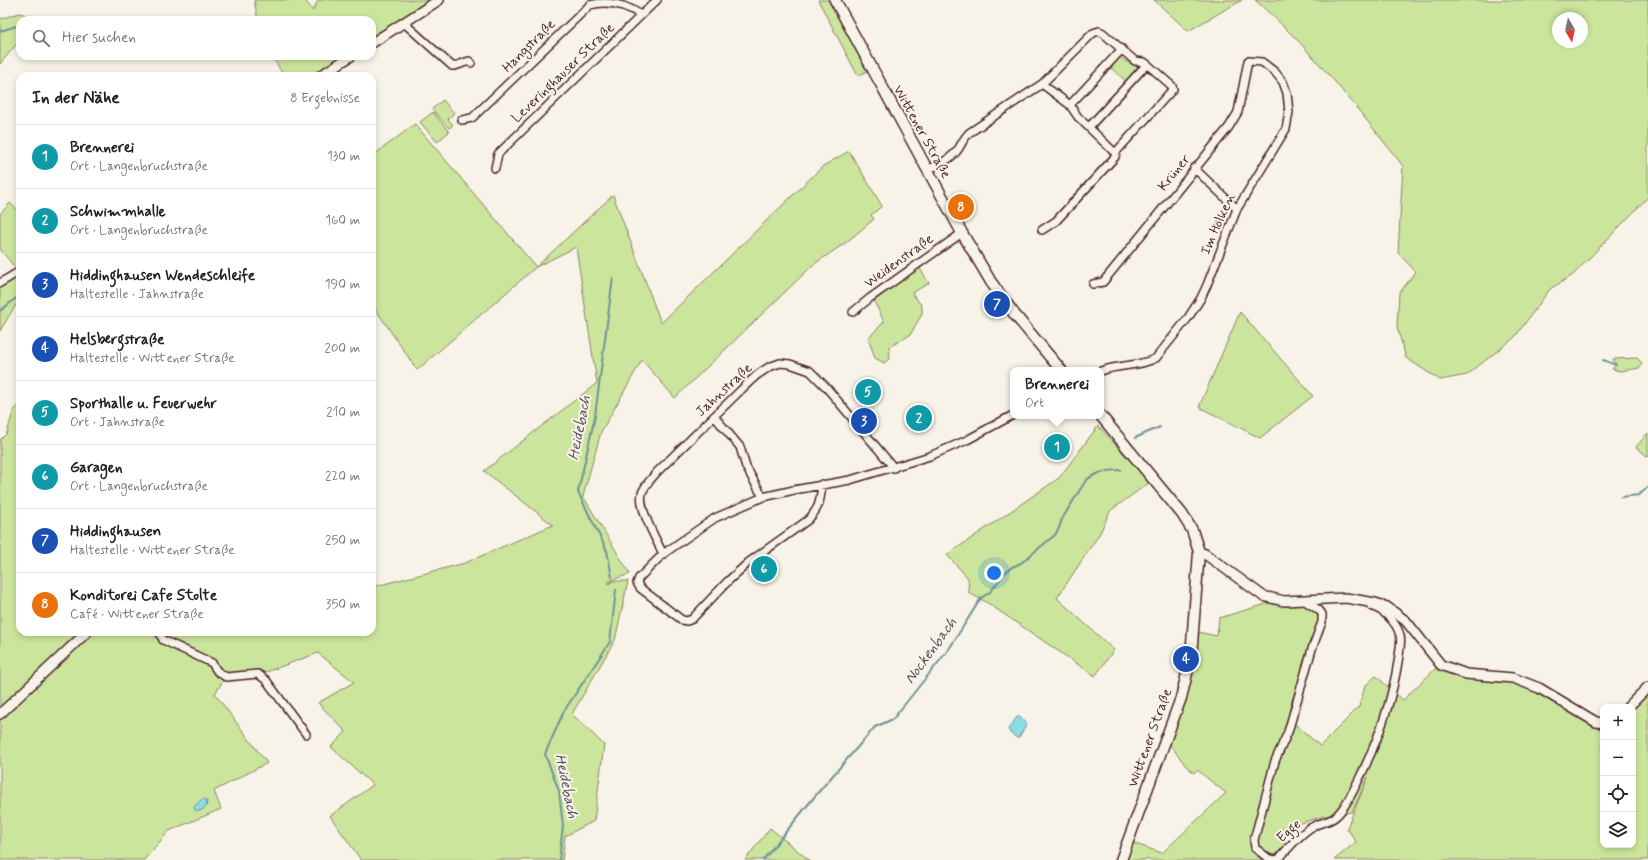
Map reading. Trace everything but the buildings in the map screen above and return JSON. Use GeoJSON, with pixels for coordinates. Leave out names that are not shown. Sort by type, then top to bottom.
{"type":"FeatureCollection","features":[{"type":"Feature","properties":{"kind":"main road","name":"Wittener Straße"},"geometry":{"type":"LineString","coordinates":[[835,0],[962,233],[1002,298],[1059,367]]}},
{"type":"Feature","properties":{"kind":"main road","name":"Wittener Straße"},"geometry":{"type":"LineString","coordinates":[[1103,419],[1182,514],[1192,530],[1199,552],[1193,640],[1181,698],[1121,860]]}},
{"type":"Feature","properties":{"kind":"street"},"geometry":{"type":"LineString","coordinates":[[376,40],[439,0]]}},
{"type":"Feature","properties":{"kind":"street","name":"Leveringhauser Straße"},"geometry":{"type":"LineString","coordinates":[[495,168],[498,154],[657,0]]}},
{"type":"Feature","properties":{"kind":"street","name":"Hangstraße"},"geometry":{"type":"LineString","coordinates":[[462,120],[472,118],[590,6],[598,2],[619,3],[630,7],[641,14]]}},
{"type":"Feature","properties":{"kind":"street"},"geometry":{"type":"LineString","coordinates":[[404,23],[452,66],[469,62],[471,63]]}},
{"type":"Feature","properties":{"kind":"street"},"geometry":{"type":"LineString","coordinates":[[928,170],[952,156],[969,132],[1042,84],[1094,33],[1099,31],[1104,33],[1135,61],[1144,62],[1147,64],[1172,86],[1173,90],[1116,152],[1115,157],[1056,221],[1042,230]]}},
{"type":"Feature","properties":{"kind":"street"},"geometry":{"type":"LineString","coordinates":[[1070,105],[1122,49]]}},
{"type":"Feature","properties":{"kind":"street"},"geometry":{"type":"LineString","coordinates":[[326,72],[345,60]]}},
{"type":"Feature","properties":{"kind":"street","name":"Krüner"},"geometry":{"type":"LineString","coordinates":[[1093,284],[1102,282],[1229,127],[1238,112],[1248,61]]}},
{"type":"Feature","properties":{"kind":"street","name":"Im Hölken"},"geometry":{"type":"LineString","coordinates":[[1104,370],[1115,366],[1150,362],[1160,354],[1188,318],[1204,292],[1237,209],[1286,130],[1290,112],[1287,93],[1283,82],[1262,62],[1248,61]]}},
{"type":"Feature","properties":{"kind":"street"},"geometry":{"type":"LineString","coordinates":[[1089,127],[1147,64]]}},
{"type":"Feature","properties":{"kind":"street"},"geometry":{"type":"LineString","coordinates":[[1042,84],[1070,105],[1078,117],[1113,151],[1116,152]]}},
{"type":"Feature","properties":{"kind":"street"},"geometry":{"type":"LineString","coordinates":[[1194,168],[1237,209]]}},
{"type":"Feature","properties":{"kind":"street","name":"Weidenstraße"},"geometry":{"type":"LineString","coordinates":[[853,312],[870,298],[962,233]]}},
{"type":"Feature","properties":{"kind":"street"},"geometry":{"type":"LineString","coordinates":[[0,284],[16,274]]}},
{"type":"Feature","properties":{"kind":"street","name":"Jahnstraße"},"geometry":{"type":"LineString","coordinates":[[662,554],[641,505],[642,493],[646,485],[657,472],[757,375],[774,365],[790,364],[810,371],[894,468]]}},
{"type":"Feature","properties":{"kind":"street"},"geometry":{"type":"LineString","coordinates":[[714,416],[740,447],[746,467],[763,497]]}},
{"type":"Feature","properties":{"kind":"street"},"geometry":{"type":"LineString","coordinates":[[822,484],[820,505],[816,512],[808,520],[750,562],[728,581],[692,619],[687,621],[682,620],[640,588],[637,583],[639,578],[662,554],[714,518],[763,497],[822,484],[850,480],[930,456],[967,440],[1010,417]]}},
{"type":"Feature","properties":{"kind":"street"},"geometry":{"type":"LineString","coordinates":[[1199,552],[1205,554],[1263,596],[1284,601],[1346,598],[1387,607],[1406,622],[1440,665],[1466,674],[1513,678],[1539,688],[1596,722],[1600,723]]}},
{"type":"Feature","properties":{"kind":"street","name":"Egge"},"geometry":{"type":"LineString","coordinates":[[1304,600],[1319,610],[1322,614],[1322,622],[1310,656],[1288,732],[1275,761],[1254,840],[1255,848],[1269,859],[1278,860],[1289,846],[1302,835],[1312,827],[1334,819],[1344,807],[1375,745],[1389,706],[1398,660],[1400,635],[1398,629],[1389,617],[1379,609],[1358,600]]}},
{"type":"Feature","properties":{"kind":"street"},"geometry":{"type":"LineString","coordinates":[[0,714],[83,636]]}},
{"type":"Feature","properties":{"kind":"street"},"geometry":{"type":"LineString","coordinates":[[161,636],[163,640],[212,663],[221,675],[226,677],[258,674],[266,680],[306,734]]}},
{"type":"Feature","properties":{"kind":"street"},"geometry":{"type":"LineString","coordinates":[[1631,704],[1648,687]]}},
{"type":"Feature","properties":{"kind":"green space"},"geometry":{"type":"Polygon","coordinates":[[[254,0],[305,0],[313,11],[318,0],[432,0],[376,37],[376,16],[257,16],[254,0]]]}},
{"type":"Feature","properties":{"kind":"green space"},"geometry":{"type":"Polygon","coordinates":[[[818,0],[828,0],[867,71],[858,76],[818,0]]]}},
{"type":"Feature","properties":{"kind":"green space"},"geometry":{"type":"Polygon","coordinates":[[[1154,0],[1242,0],[1188,31],[1154,0]]]}},
{"type":"Feature","properties":{"kind":"green space"},"geometry":{"type":"Polygon","coordinates":[[[1255,0],[1648,0],[1648,197],[1573,275],[1550,289],[1515,337],[1467,375],[1440,380],[1406,358],[1397,327],[1399,293],[1416,272],[1398,253],[1403,166],[1333,79],[1295,38],[1255,0]]]}},
{"type":"Feature","properties":{"kind":"green space"},"geometry":{"type":"Polygon","coordinates":[[[19,13],[32,16],[16,16],[16,45],[0,64],[0,19],[19,13]]]}},
{"type":"Feature","properties":{"kind":"green space"},"geometry":{"type":"Polygon","coordinates":[[[1120,57],[1138,67],[1139,71],[1127,82],[1111,68],[1120,57]]]}},
{"type":"Feature","properties":{"kind":"green space"},"geometry":{"type":"Polygon","coordinates":[[[274,60],[341,60],[322,72],[282,72],[274,60]]]}},
{"type":"Feature","properties":{"kind":"green space"},"geometry":{"type":"Polygon","coordinates":[[[443,100],[454,113],[448,119],[453,125],[449,128],[432,109],[443,100]]]}},
{"type":"Feature","properties":{"kind":"green space"},"geometry":{"type":"Polygon","coordinates":[[[433,112],[449,132],[437,142],[420,122],[433,112]]]}},
{"type":"Feature","properties":{"kind":"green space"},"geometry":{"type":"Polygon","coordinates":[[[415,124],[536,267],[417,370],[376,310],[376,153],[415,124]]]}},
{"type":"Feature","properties":{"kind":"green space"},"geometry":{"type":"Polygon","coordinates":[[[849,151],[882,206],[871,215],[874,219],[848,241],[813,265],[675,398],[642,360],[601,432],[583,496],[630,574],[609,581],[609,584],[612,581],[628,581],[615,640],[572,714],[604,745],[594,821],[565,836],[562,860],[361,860],[330,816],[373,785],[331,747],[346,732],[318,703],[354,682],[318,653],[266,672],[252,671],[226,675],[208,662],[218,676],[224,679],[215,694],[267,763],[214,791],[221,809],[169,831],[144,860],[0,860],[0,719],[88,636],[376,636],[376,586],[465,563],[553,525],[484,471],[597,383],[576,247],[536,267],[613,195],[661,323],[823,166],[849,151]]]}},
{"type":"Feature","properties":{"kind":"green space"},"geometry":{"type":"Polygon","coordinates":[[[10,203],[16,208],[16,269],[0,249],[0,214],[10,203]]]}},
{"type":"Feature","properties":{"kind":"green space"},"geometry":{"type":"Polygon","coordinates":[[[919,267],[929,283],[912,293],[922,306],[922,314],[910,335],[889,347],[890,358],[884,363],[875,358],[868,338],[884,322],[874,301],[919,267]]]}},
{"type":"Feature","properties":{"kind":"green space"},"geometry":{"type":"Polygon","coordinates":[[[16,277],[16,305],[0,331],[0,286],[16,277]]]}},
{"type":"Feature","properties":{"kind":"green space"},"geometry":{"type":"Polygon","coordinates":[[[1240,312],[1313,396],[1260,438],[1199,407],[1240,312]]]}},
{"type":"Feature","properties":{"kind":"green space"},"geometry":{"type":"Polygon","coordinates":[[[1637,358],[1642,363],[1640,368],[1620,371],[1612,369],[1616,365],[1613,359],[1637,358]]]}},
{"type":"Feature","properties":{"kind":"green space"},"geometry":{"type":"Polygon","coordinates":[[[16,408],[16,636],[78,636],[0,710],[0,440],[7,433],[13,412],[16,408]]]}},
{"type":"Feature","properties":{"kind":"green space"},"geometry":{"type":"Polygon","coordinates":[[[1098,426],[1150,482],[1110,511],[1100,533],[1057,598],[1114,650],[1095,676],[986,602],[969,593],[968,578],[947,555],[1059,478],[1098,426]]]}},
{"type":"Feature","properties":{"kind":"green space"},"geometry":{"type":"Polygon","coordinates":[[[1648,433],[1648,457],[1636,447],[1648,433]]]}},
{"type":"Feature","properties":{"kind":"green space"},"geometry":{"type":"Polygon","coordinates":[[[1273,602],[1305,603],[1319,612],[1320,621],[1292,700],[1288,718],[1320,746],[1359,707],[1365,686],[1376,676],[1403,700],[1438,666],[1510,680],[1537,690],[1600,723],[1600,848],[1636,848],[1636,704],[1648,689],[1648,860],[1334,860],[1356,842],[1347,828],[1368,777],[1352,812],[1324,816],[1279,830],[1287,851],[1281,860],[1126,860],[1133,843],[1162,853],[1226,793],[1197,770],[1194,773],[1186,766],[1168,742],[1198,632],[1217,636],[1219,618],[1273,602]]]}},
{"type":"Feature","properties":{"kind":"green space"},"geometry":{"type":"Polygon","coordinates":[[[770,828],[809,860],[745,860],[770,828]]]}},
{"type":"Feature","properties":{"kind":"water"},"geometry":{"type":"Polygon","coordinates":[[[1017,717],[1021,717],[1027,724],[1017,738],[1010,733],[1008,729],[1017,717]]]}},
{"type":"Feature","properties":{"kind":"water"},"geometry":{"type":"Polygon","coordinates":[[[205,799],[207,801],[206,807],[200,811],[195,810],[194,807],[201,800],[205,799]]]}},
{"type":"Feature","properties":{"kind":"waterway"},"geometry":{"type":"LineString","coordinates":[[0,31],[16,26]]}},
{"type":"Feature","properties":{"kind":"waterway","name":"Heidebach"},"geometry":{"type":"LineString","coordinates":[[612,577],[607,551],[578,492],[595,416],[613,277]]}},
{"type":"Feature","properties":{"kind":"waterway"},"geometry":{"type":"LineString","coordinates":[[0,311],[16,298]]}},
{"type":"Feature","properties":{"kind":"waterway"},"geometry":{"type":"LineString","coordinates":[[1603,360],[1616,365]]}},
{"type":"Feature","properties":{"kind":"waterway","name":"Nockenbach"},"geometry":{"type":"LineString","coordinates":[[1135,438],[1160,427]]}},
{"type":"Feature","properties":{"kind":"waterway","name":"Nockenbach"},"geometry":{"type":"LineString","coordinates":[[763,860],[815,796],[875,727],[893,719],[949,649],[981,598],[990,592],[1006,572],[1012,567],[1021,563],[1055,535],[1062,519],[1086,480],[1103,472],[1121,470]]}},
{"type":"Feature","properties":{"kind":"waterway"},"geometry":{"type":"LineString","coordinates":[[1621,497],[1639,495],[1648,487]]}},
{"type":"Feature","properties":{"kind":"waterway","name":"Heidebach"},"geometry":{"type":"LineString","coordinates":[[559,860],[563,826],[559,791],[545,754],[564,711],[610,642],[616,590]]}},
{"type":"Feature","properties":{"kind":"place","name":"Konditorei Cafe Stolte"},"geometry":{"type":"Point","coordinates":[961,207]}},
{"type":"Feature","properties":{"kind":"place","name":"Hiddinghausen"},"geometry":{"type":"Point","coordinates":[997,304]}},
{"type":"Feature","properties":{"kind":"place","name":"Sporthalle u. Feuerwehr"},"geometry":{"type":"Point","coordinates":[868,392]}},
{"type":"Feature","properties":{"kind":"place","name":"Schwimmhalle"},"geometry":{"type":"Point","coordinates":[919,418]}},
{"type":"Feature","properties":{"kind":"place","name":"Hiddinghausen Wendeschleife"},"geometry":{"type":"Point","coordinates":[864,421]}},
{"type":"Feature","properties":{"kind":"place","name":"Brennerei"},"geometry":{"type":"Point","coordinates":[1057,447]}},
{"type":"Feature","properties":{"kind":"place","name":"Garagen"},"geometry":{"type":"Point","coordinates":[764,569]}},
{"type":"Feature","properties":{"kind":"place","name":"Helsbergstraße"},"geometry":{"type":"Point","coordinates":[1186,659]}}]}
